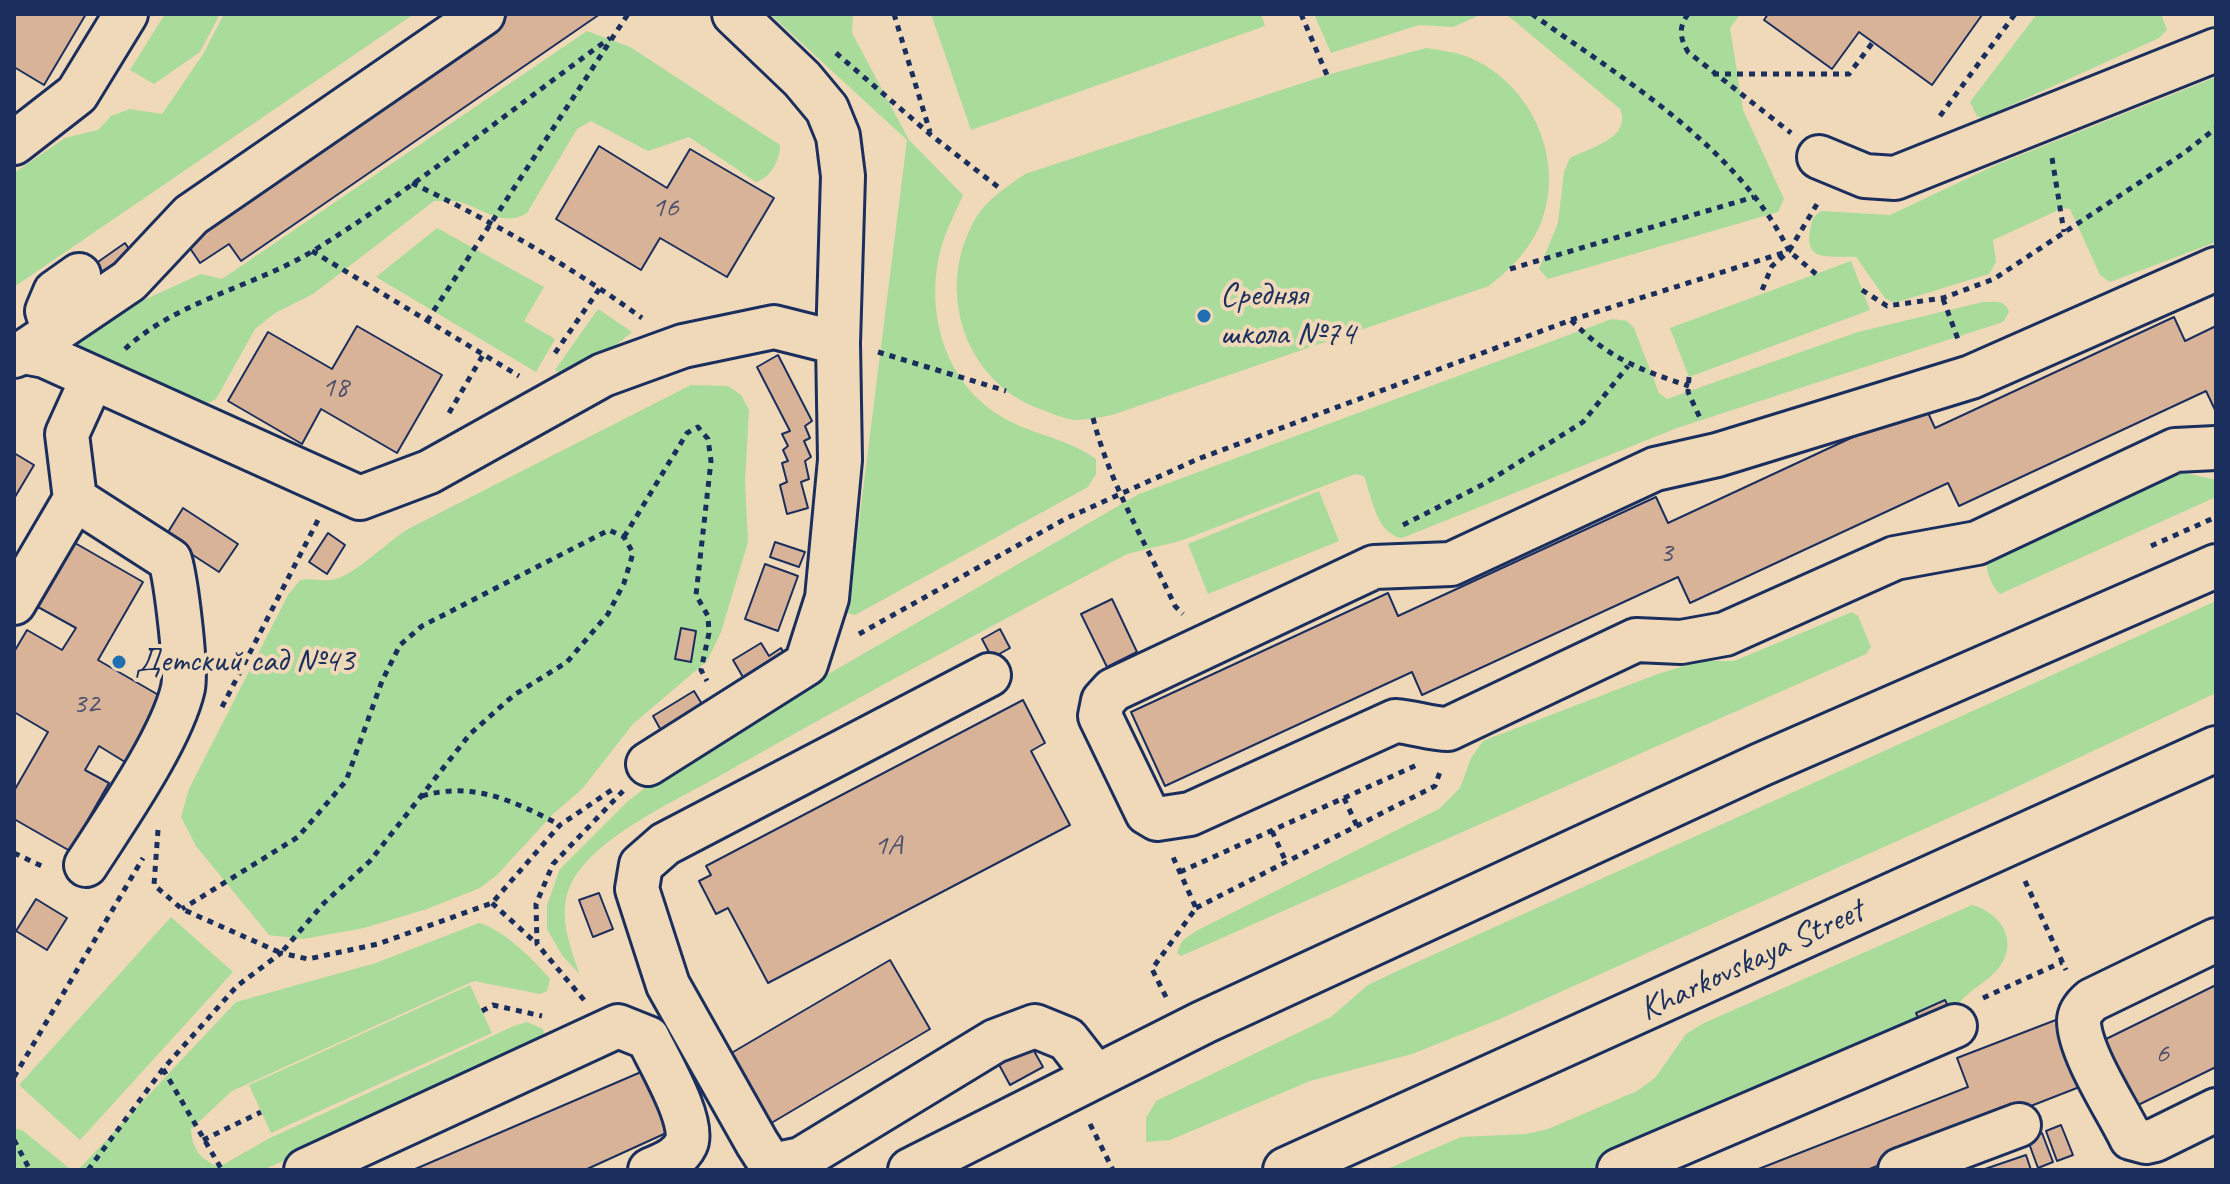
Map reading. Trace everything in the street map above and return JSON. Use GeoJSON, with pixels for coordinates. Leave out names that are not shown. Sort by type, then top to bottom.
{"type":"FeatureCollection","features":[{"type":"Feature","properties":{"kind":"main road","name":"Kharkovskaya Street"},"geometry":{"type":"LineString","coordinates":[[1286,1170],[2216,749]]}},
{"type":"Feature","properties":{"kind":"street"},"geometry":{"type":"LineString","coordinates":[[14,143],[77,94],[126,14]]}},
{"type":"Feature","properties":{"kind":"street"},"geometry":{"type":"LineString","coordinates":[[31,347],[129,281],[191,215],[483,14]]}},
{"type":"Feature","properties":{"kind":"street"},"geometry":{"type":"LineString","coordinates":[[648,764],[806,664],[829,582],[840,460],[838,343],[843,176],[838,136],[827,109],[802,79],[734,14]]}},
{"type":"Feature","properties":{"kind":"street"},"geometry":{"type":"LineString","coordinates":[[1819,157],[1865,176],[1895,178],[2216,50]]}},
{"type":"Feature","properties":{"kind":"street"},"geometry":{"type":"LineString","coordinates":[[2216,269],[1971,377],[1717,455],[1655,469],[1451,564],[1374,567],[1113,690],[1103,701],[1100,716],[1147,813],[1157,819],[1190,814],[1395,721],[1416,722],[1446,741],[1636,640],[1681,642],[1725,634],[1895,558],[1977,543],[2175,450],[2216,448]]}},
{"type":"Feature","properties":{"kind":"street"},"geometry":{"type":"LineString","coordinates":[[31,347],[55,292],[79,275]]}},
{"type":"Feature","properties":{"kind":"street"},"geometry":{"type":"LineString","coordinates":[[31,347],[92,379],[110,384],[360,498],[429,472],[603,375],[683,346],[774,327],[838,343]]}},
{"type":"Feature","properties":{"kind":"street"},"geometry":{"type":"LineString","coordinates":[[14,603],[75,499],[67,434],[92,379]]}},
{"type":"Feature","properties":{"kind":"street"},"geometry":{"type":"LineString","coordinates":[[75,499],[170,560],[184,685],[174,714],[123,807],[86,865]]}},
{"type":"Feature","properties":{"kind":"street"},"geometry":{"type":"LineString","coordinates":[[910,1170],[1095,1075],[1760,765],[2216,566]]}},
{"type":"Feature","properties":{"kind":"street"},"geometry":{"type":"LineString","coordinates":[[989,675],[665,844],[641,865],[637,889],[668,985],[757,1143],[766,1157],[777,1164],[801,1159],[995,1041],[1035,1026],[1067,1039],[1095,1075]]}},
{"type":"Feature","properties":{"kind":"street"},"geometry":{"type":"LineString","coordinates":[[2216,940],[2092,1000],[2084,1007],[2079,1021],[2086,1048],[2131,1138],[2146,1142],[2155,1140],[2216,1110]]}},
{"type":"Feature","properties":{"kind":"street"},"geometry":{"type":"LineString","coordinates":[[1619,1170],[1966,1014]]}},
{"type":"Feature","properties":{"kind":"street"},"geometry":{"type":"LineString","coordinates":[[306,1170],[618,1026],[648,1038],[690,1128],[686,1145],[674,1159],[650,1170]]}},
{"type":"Feature","properties":{"kind":"street"},"geometry":{"type":"LineString","coordinates":[[1900,1170],[2019,1125]]}},
{"type":"Feature","properties":{"kind":"path"},"geometry":{"type":"LineString","coordinates":[[427,321],[628,14]]}},
{"type":"Feature","properties":{"kind":"path"},"geometry":{"type":"LineString","coordinates":[[894,14],[931,135]]}},
{"type":"Feature","properties":{"kind":"path"},"geometry":{"type":"LineString","coordinates":[[1301,14],[1327,75]]}},
{"type":"Feature","properties":{"kind":"path"},"geometry":{"type":"LineString","coordinates":[[1532,14],[1682,121],[1754,197],[1789,251],[1816,274]]}},
{"type":"Feature","properties":{"kind":"path"},"geometry":{"type":"LineString","coordinates":[[1688,14],[1681,24],[1681,40],[1688,52],[1819,157],[1825,190],[1789,251],[1772,266],[1760,295]]}},
{"type":"Feature","properties":{"kind":"path"},"geometry":{"type":"LineString","coordinates":[[1932,127],[2015,14]]}},
{"type":"Feature","properties":{"kind":"path"},"geometry":{"type":"LineString","coordinates":[[92,379],[149,327],[312,251],[412,183],[610,38]]}},
{"type":"Feature","properties":{"kind":"path"},"geometry":{"type":"LineString","coordinates":[[1712,74],[1849,74],[1873,42]]}},
{"type":"Feature","properties":{"kind":"path"},"geometry":{"type":"LineString","coordinates":[[826,44],[931,135],[1002,190]]}},
{"type":"Feature","properties":{"kind":"path"},"geometry":{"type":"LineString","coordinates":[[2044,118],[2064,232]]}},
{"type":"Feature","properties":{"kind":"path"},"geometry":{"type":"LineString","coordinates":[[1862,290],[1887,306],[1943,298],[1994,279],[2184,153],[2216,128]]}},
{"type":"Feature","properties":{"kind":"path"},"geometry":{"type":"LineString","coordinates":[[412,183],[493,222],[567,266],[683,346]]}},
{"type":"Feature","properties":{"kind":"path"},"geometry":{"type":"LineString","coordinates":[[1510,269],[1754,197]]}},
{"type":"Feature","properties":{"kind":"path"},"geometry":{"type":"LineString","coordinates":[[312,251],[521,378]]}},
{"type":"Feature","properties":{"kind":"path"},"geometry":{"type":"LineString","coordinates":[[806,664],[1119,492],[1198,459],[1571,320],[1789,251]]}},
{"type":"Feature","properties":{"kind":"path"},"geometry":{"type":"LineString","coordinates":[[1571,320],[1589,339],[1628,366],[1689,389],[1689,377]]}},
{"type":"Feature","properties":{"kind":"path"},"geometry":{"type":"LineString","coordinates":[[838,343],[1006,391]]}},
{"type":"Feature","properties":{"kind":"path"},"geometry":{"type":"LineString","coordinates":[[1400,527],[1484,484],[1583,422],[1628,366]]}},
{"type":"Feature","properties":{"kind":"path"},"geometry":{"type":"LineString","coordinates":[[1093,418],[1104,460],[1175,606]]}},
{"type":"Feature","properties":{"kind":"path"},"geometry":{"type":"LineString","coordinates":[[624,537],[687,433],[698,427],[708,439],[711,461],[696,595],[708,616],[709,633],[701,670],[728,713]]}},
{"type":"Feature","properties":{"kind":"path"},"geometry":{"type":"LineString","coordinates":[[215,721],[315,525],[340,491]]}},
{"type":"Feature","properties":{"kind":"path"},"geometry":{"type":"LineString","coordinates":[[88,1170],[163,1069],[237,986],[281,953],[324,903],[370,861],[470,734],[514,695],[567,662],[608,614],[624,583],[633,553],[624,537],[609,530],[422,626],[400,645],[382,681],[346,781],[308,826],[298,837],[182,909]]}},
{"type":"Feature","properties":{"kind":"path"},"geometry":{"type":"LineString","coordinates":[[1183,614],[1198,608]]}},
{"type":"Feature","properties":{"kind":"path"},"geometry":{"type":"LineString","coordinates":[[1180,872],[1344,798],[1446,741]]}},
{"type":"Feature","properties":{"kind":"path"},"geometry":{"type":"LineString","coordinates":[[1152,969],[1196,908],[1435,786],[1446,741]]}},
{"type":"Feature","properties":{"kind":"path"},"geometry":{"type":"LineString","coordinates":[[159,831],[154,885],[182,909],[281,953],[308,959],[378,944],[492,903],[560,825],[648,764]]}},
{"type":"Feature","properties":{"kind":"path"},"geometry":{"type":"LineString","coordinates":[[537,944],[536,904],[553,864],[648,764]]}},
{"type":"Feature","properties":{"kind":"path"},"geometry":{"type":"LineString","coordinates":[[421,797],[462,788],[502,797],[560,825]]}},
{"type":"Feature","properties":{"kind":"path"},"geometry":{"type":"LineString","coordinates":[[1344,798],[1357,826]]}},
{"type":"Feature","properties":{"kind":"path"},"geometry":{"type":"LineString","coordinates":[[123,807],[159,831]]}},
{"type":"Feature","properties":{"kind":"path"},"geometry":{"type":"LineString","coordinates":[[14,1077],[166,817]]}},
{"type":"Feature","properties":{"kind":"path"},"geometry":{"type":"LineString","coordinates":[[1157,819],[1196,908]]}},
{"type":"Feature","properties":{"kind":"path"},"geometry":{"type":"LineString","coordinates":[[1272,831],[1286,862]]}},
{"type":"Feature","properties":{"kind":"path"},"geometry":{"type":"LineString","coordinates":[[1966,1014],[2062,962],[2008,844]]}},
{"type":"Feature","properties":{"kind":"path"},"geometry":{"type":"LineString","coordinates":[[492,903],[537,944],[591,1008],[618,1026]]}},
{"type":"Feature","properties":{"kind":"path"},"geometry":{"type":"LineString","coordinates":[[163,1069],[222,1170]]}},
{"type":"Feature","properties":{"kind":"path"},"geometry":{"type":"LineString","coordinates":[[203,1140],[261,1112]]}},
{"type":"Feature","properties":{"kind":"path"},"geometry":{"type":"LineString","coordinates":[[1095,1132],[1113,1170]]}},
{"type":"Feature","properties":{"kind":"path"},"geometry":{"type":"LineString","coordinates":[[15,1144],[30,1170]]}},
{"type":"Feature","properties":{"kind":"green space"},"geometry":{"type":"Polygon","coordinates":[[[165,14],[220,14],[200,52],[154,84],[130,70],[165,14]]]}},
{"type":"Feature","properties":{"kind":"green space"},"geometry":{"type":"Polygon","coordinates":[[[224,14],[414,14],[14,287],[14,173],[65,138],[98,130],[111,116],[130,109],[162,114],[202,56],[224,14]]]}},
{"type":"Feature","properties":{"kind":"green space"},"geometry":{"type":"Polygon","coordinates":[[[770,14],[853,14],[852,33],[909,140],[963,195],[942,245],[935,294],[943,342],[953,364],[965,385],[1002,417],[1096,459],[1096,474],[1088,487],[855,615],[843,612],[853,570],[907,140],[770,14]]]}},
{"type":"Feature","properties":{"kind":"green space"},"geometry":{"type":"Polygon","coordinates":[[[931,14],[1261,14],[1265,26],[971,130],[931,14]]]}},
{"type":"Feature","properties":{"kind":"green space"},"geometry":{"type":"Polygon","coordinates":[[[1314,14],[1482,14],[1453,27],[1419,25],[1331,53],[1314,14]]]}},
{"type":"Feature","properties":{"kind":"green space"},"geometry":{"type":"Polygon","coordinates":[[[1506,14],[1740,14],[1730,28],[1743,110],[1784,199],[1778,212],[1548,279],[1539,269],[1558,223],[1564,172],[1570,158],[1614,135],[1622,119],[1620,109],[1506,14]]]}},
{"type":"Feature","properties":{"kind":"green space"},"geometry":{"type":"Polygon","coordinates":[[[2037,14],[2161,14],[2167,30],[2159,38],[1983,118],[1977,116],[1970,102],[2037,14]]]}},
{"type":"Feature","properties":{"kind":"green space"},"geometry":{"type":"Polygon","coordinates":[[[587,31],[630,47],[780,145],[770,172],[756,182],[689,137],[648,151],[591,121],[577,129],[527,213],[510,219],[502,218],[460,202],[434,201],[313,294],[275,313],[255,329],[216,399],[199,407],[75,344],[80,329],[201,274],[222,279],[587,31]]]}},
{"type":"Feature","properties":{"kind":"green space"},"geometry":{"type":"Polygon","coordinates":[[[1426,48],[1468,57],[1509,84],[1537,124],[1545,147],[1549,171],[1548,196],[1542,220],[1520,256],[1489,286],[1112,415],[1089,419],[1062,417],[1014,396],[993,379],[976,357],[958,306],[957,279],[962,252],[982,209],[1025,174],[1327,75],[1426,48]]]}},
{"type":"Feature","properties":{"kind":"green space"},"geometry":{"type":"Polygon","coordinates":[[[2216,77],[2216,242],[2110,282],[2100,275],[2070,209],[2063,208],[1993,240],[1996,262],[1989,274],[1894,303],[1885,298],[1856,257],[1818,254],[1810,244],[1813,218],[1821,211],[1890,215],[1998,164],[2216,77]]]}},
{"type":"Feature","properties":{"kind":"green space"},"geometry":{"type":"Polygon","coordinates":[[[437,228],[544,287],[524,321],[555,339],[536,372],[376,277],[437,228]]]}},
{"type":"Feature","properties":{"kind":"green space"},"geometry":{"type":"Polygon","coordinates":[[[1851,261],[1870,310],[1689,377],[1670,328],[1851,261]]]}},
{"type":"Feature","properties":{"kind":"green space"},"geometry":{"type":"Polygon","coordinates":[[[1983,302],[2005,305],[2009,312],[2003,322],[1677,428],[1402,538],[1386,530],[1364,476],[1355,474],[1180,541],[1127,554],[924,662],[619,834],[584,865],[567,893],[566,929],[580,975],[562,955],[547,929],[547,905],[560,869],[628,801],[658,778],[825,676],[1139,494],[1612,319],[1627,321],[1634,328],[1659,393],[1667,399],[1858,332],[1983,302]]]}},
{"type":"Feature","properties":{"kind":"green space"},"geometry":{"type":"Polygon","coordinates":[[[598,309],[632,332],[572,381],[555,370],[598,309]]]}},
{"type":"Feature","properties":{"kind":"green space"},"geometry":{"type":"Polygon","coordinates":[[[691,385],[728,386],[741,395],[749,410],[745,481],[748,542],[721,632],[707,661],[633,724],[582,789],[553,814],[497,875],[480,888],[427,909],[364,928],[303,939],[269,935],[196,846],[181,817],[189,789],[288,595],[300,580],[331,580],[350,572],[410,528],[691,385]]]}},
{"type":"Feature","properties":{"kind":"green space"},"geometry":{"type":"Polygon","coordinates":[[[2181,472],[2216,480],[2216,497],[2000,594],[1994,586],[1987,571],[1987,555],[2169,473],[2181,472]]]}},
{"type":"Feature","properties":{"kind":"green space"},"geometry":{"type":"Polygon","coordinates":[[[1319,491],[1339,541],[1208,594],[1188,544],[1319,491]]]}},
{"type":"Feature","properties":{"kind":"green space"},"geometry":{"type":"Polygon","coordinates":[[[2216,601],[2216,693],[1991,799],[1500,1019],[1412,1054],[1310,1081],[1170,1140],[1146,1142],[1146,1118],[1156,1101],[1331,1017],[1368,985],[2216,601]]]}},
{"type":"Feature","properties":{"kind":"green space"},"geometry":{"type":"Polygon","coordinates":[[[1852,612],[1858,616],[1871,647],[1866,654],[1181,956],[1177,953],[1182,941],[1196,931],[1439,809],[1460,788],[1471,758],[1483,741],[1655,675],[1700,661],[1734,661],[1852,612]]]}},
{"type":"Feature","properties":{"kind":"green space"},"geometry":{"type":"Polygon","coordinates":[[[1972,905],[1998,920],[2007,937],[2005,956],[1995,972],[1964,998],[1952,1014],[1945,1000],[1916,1013],[1923,1028],[1604,1170],[1385,1170],[1461,1137],[1527,1134],[1548,1129],[1637,1091],[1655,1078],[1686,1034],[1704,1023],[1972,905]]]}},
{"type":"Feature","properties":{"kind":"green space"},"geometry":{"type":"Polygon","coordinates":[[[171,917],[233,972],[80,1140],[19,1085],[171,917]]]}},
{"type":"Feature","properties":{"kind":"green space"},"geometry":{"type":"Polygon","coordinates":[[[479,923],[518,946],[535,963],[550,979],[547,991],[540,994],[474,981],[232,1091],[191,1129],[195,1148],[202,1157],[219,1167],[270,1138],[527,1022],[543,1029],[545,1041],[537,1047],[263,1170],[14,1170],[14,1128],[22,1130],[69,1168],[80,1168],[236,1002],[376,963],[479,923]]]}},
{"type":"Feature","properties":{"kind":"green space"},"geometry":{"type":"Polygon","coordinates":[[[470,985],[492,1033],[271,1133],[249,1085],[470,985]]]}},
{"type":"Feature","properties":{"kind":"building"},"geometry":{"type":"Polygon","coordinates":[[[14,14],[86,14],[44,85],[14,67],[14,14]]]}},
{"type":"Feature","properties":{"kind":"building"},"geometry":{"type":"Polygon","coordinates":[[[509,14],[600,14],[241,261],[229,244],[200,263],[183,238],[509,14]]]}},
{"type":"Feature","properties":{"kind":"building"},"geometry":{"type":"Polygon","coordinates":[[[1768,14],[1982,15],[1932,85],[1859,32],[1832,69],[1764,20],[1768,14]]]}},
{"type":"Feature","properties":{"kind":"building"},"geometry":{"type":"Polygon","coordinates":[[[599,146],[667,188],[690,149],[774,198],[727,277],[660,238],[641,270],[556,219],[599,146]]]}},
{"type":"Feature","properties":{"kind":"building"},"geometry":{"type":"Polygon","coordinates":[[[125,243],[135,258],[105,279],[95,264],[125,243]]]}},
{"type":"Feature","properties":{"kind":"building"},"geometry":{"type":"Polygon","coordinates":[[[2174,317],[2185,341],[2216,326],[2216,412],[2206,391],[1959,506],[1948,483],[1690,603],[1678,577],[1422,695],[1412,672],[1165,786],[1131,712],[1388,593],[1398,616],[1656,497],[1668,523],[1924,404],[1935,428],[2174,317]]]}},
{"type":"Feature","properties":{"kind":"building"},"geometry":{"type":"Polygon","coordinates":[[[357,326],[442,375],[397,453],[321,409],[302,444],[228,401],[268,332],[332,369],[357,326]]]}},
{"type":"Feature","properties":{"kind":"building"},"geometry":{"type":"Polygon","coordinates":[[[778,355],[812,421],[805,426],[810,438],[804,441],[811,457],[805,461],[809,479],[801,482],[808,508],[787,514],[780,485],[787,482],[782,463],[788,461],[783,450],[788,446],[782,434],[790,431],[757,367],[778,355]]]}},
{"type":"Feature","properties":{"kind":"building"},"geometry":{"type":"Polygon","coordinates":[[[14,453],[34,465],[15,497],[14,496],[14,453]]]}},
{"type":"Feature","properties":{"kind":"building"},"geometry":{"type":"Polygon","coordinates":[[[183,508],[238,544],[219,572],[165,537],[183,508]]]}},
{"type":"Feature","properties":{"kind":"building"},"geometry":{"type":"Polygon","coordinates":[[[328,533],[345,545],[327,574],[309,562],[328,533]]]}},
{"type":"Feature","properties":{"kind":"building"},"geometry":{"type":"Polygon","coordinates":[[[775,542],[805,552],[799,567],[770,557],[775,542]]]}},
{"type":"Feature","properties":{"kind":"building"},"geometry":{"type":"Polygon","coordinates":[[[75,543],[143,582],[98,660],[162,697],[125,762],[99,746],[85,770],[109,783],[70,851],[14,819],[14,791],[48,732],[14,712],[14,652],[27,630],[62,650],[76,628],[38,607],[75,543]]]}},
{"type":"Feature","properties":{"kind":"building"},"geometry":{"type":"Polygon","coordinates":[[[765,564],[798,576],[778,631],[745,619],[765,564]]]}},
{"type":"Feature","properties":{"kind":"building"},"geometry":{"type":"Polygon","coordinates":[[[1112,599],[1137,652],[1107,667],[1081,614],[1112,599]]]}},
{"type":"Feature","properties":{"kind":"building"},"geometry":{"type":"Polygon","coordinates":[[[681,628],[696,631],[691,662],[675,659],[681,628]]]}},
{"type":"Feature","properties":{"kind":"building"},"geometry":{"type":"Polygon","coordinates":[[[1000,629],[1010,648],[992,658],[982,639],[1000,629]]]}},
{"type":"Feature","properties":{"kind":"building"},"geometry":{"type":"Polygon","coordinates":[[[761,643],[769,656],[781,648],[788,660],[747,684],[733,660],[761,643]]]}},
{"type":"Feature","properties":{"kind":"building"},"geometry":{"type":"Polygon","coordinates":[[[694,691],[705,709],[663,734],[653,716],[694,691]]]}},
{"type":"Feature","properties":{"kind":"building"},"geometry":{"type":"Polygon","coordinates":[[[1023,700],[1045,743],[1031,751],[1070,825],[768,983],[728,908],[716,914],[699,881],[711,875],[706,866],[1023,700]]]}},
{"type":"Feature","properties":{"kind":"building"},"geometry":{"type":"Polygon","coordinates":[[[599,893],[613,929],[593,937],[579,900],[599,893]]]}},
{"type":"Feature","properties":{"kind":"building"},"geometry":{"type":"Polygon","coordinates":[[[36,899],[67,918],[47,950],[16,931],[36,899]]]}},
{"type":"Feature","properties":{"kind":"building"},"geometry":{"type":"Polygon","coordinates":[[[890,960],[930,1029],[768,1125],[728,1055],[890,960]]]}},
{"type":"Feature","properties":{"kind":"building"},"geometry":{"type":"Polygon","coordinates":[[[2216,985],[2216,1067],[2134,1107],[2102,1041],[2216,985]]]}},
{"type":"Feature","properties":{"kind":"building"},"geometry":{"type":"Polygon","coordinates":[[[1945,1000],[1952,1014],[1923,1028],[1916,1013],[1945,1000]]]}},
{"type":"Feature","properties":{"kind":"building"},"geometry":{"type":"Polygon","coordinates":[[[2061,1018],[2082,1086],[1867,1170],[1756,1170],[1968,1087],[1957,1058],[2061,1018]]]}},
{"type":"Feature","properties":{"kind":"building"},"geometry":{"type":"Polygon","coordinates":[[[1029,1042],[1043,1067],[1010,1085],[996,1059],[1029,1042]]]}},
{"type":"Feature","properties":{"kind":"building"},"geometry":{"type":"Polygon","coordinates":[[[648,1069],[675,1129],[585,1170],[413,1170],[648,1069]]]}},
{"type":"Feature","properties":{"kind":"building"},"geometry":{"type":"Polygon","coordinates":[[[2061,1125],[2073,1155],[2057,1161],[2046,1131],[2061,1125]]]}},
{"type":"Feature","properties":{"kind":"building"},"geometry":{"type":"Polygon","coordinates":[[[2042,1133],[2053,1162],[2038,1168],[2027,1138],[2042,1133]]]}},
{"type":"Feature","properties":{"kind":"building"},"geometry":{"type":"Polygon","coordinates":[[[2026,1155],[2031,1170],[1982,1170],[2026,1155]]]}},
{"type":"Feature","properties":{"kind":"place","name":"Средняя школа №74"},"geometry":{"type":"Point","coordinates":[1204,316]}},
{"type":"Feature","properties":{"kind":"place","name":"Детский сад №43"},"geometry":{"type":"Point","coordinates":[119,662]}}]}
